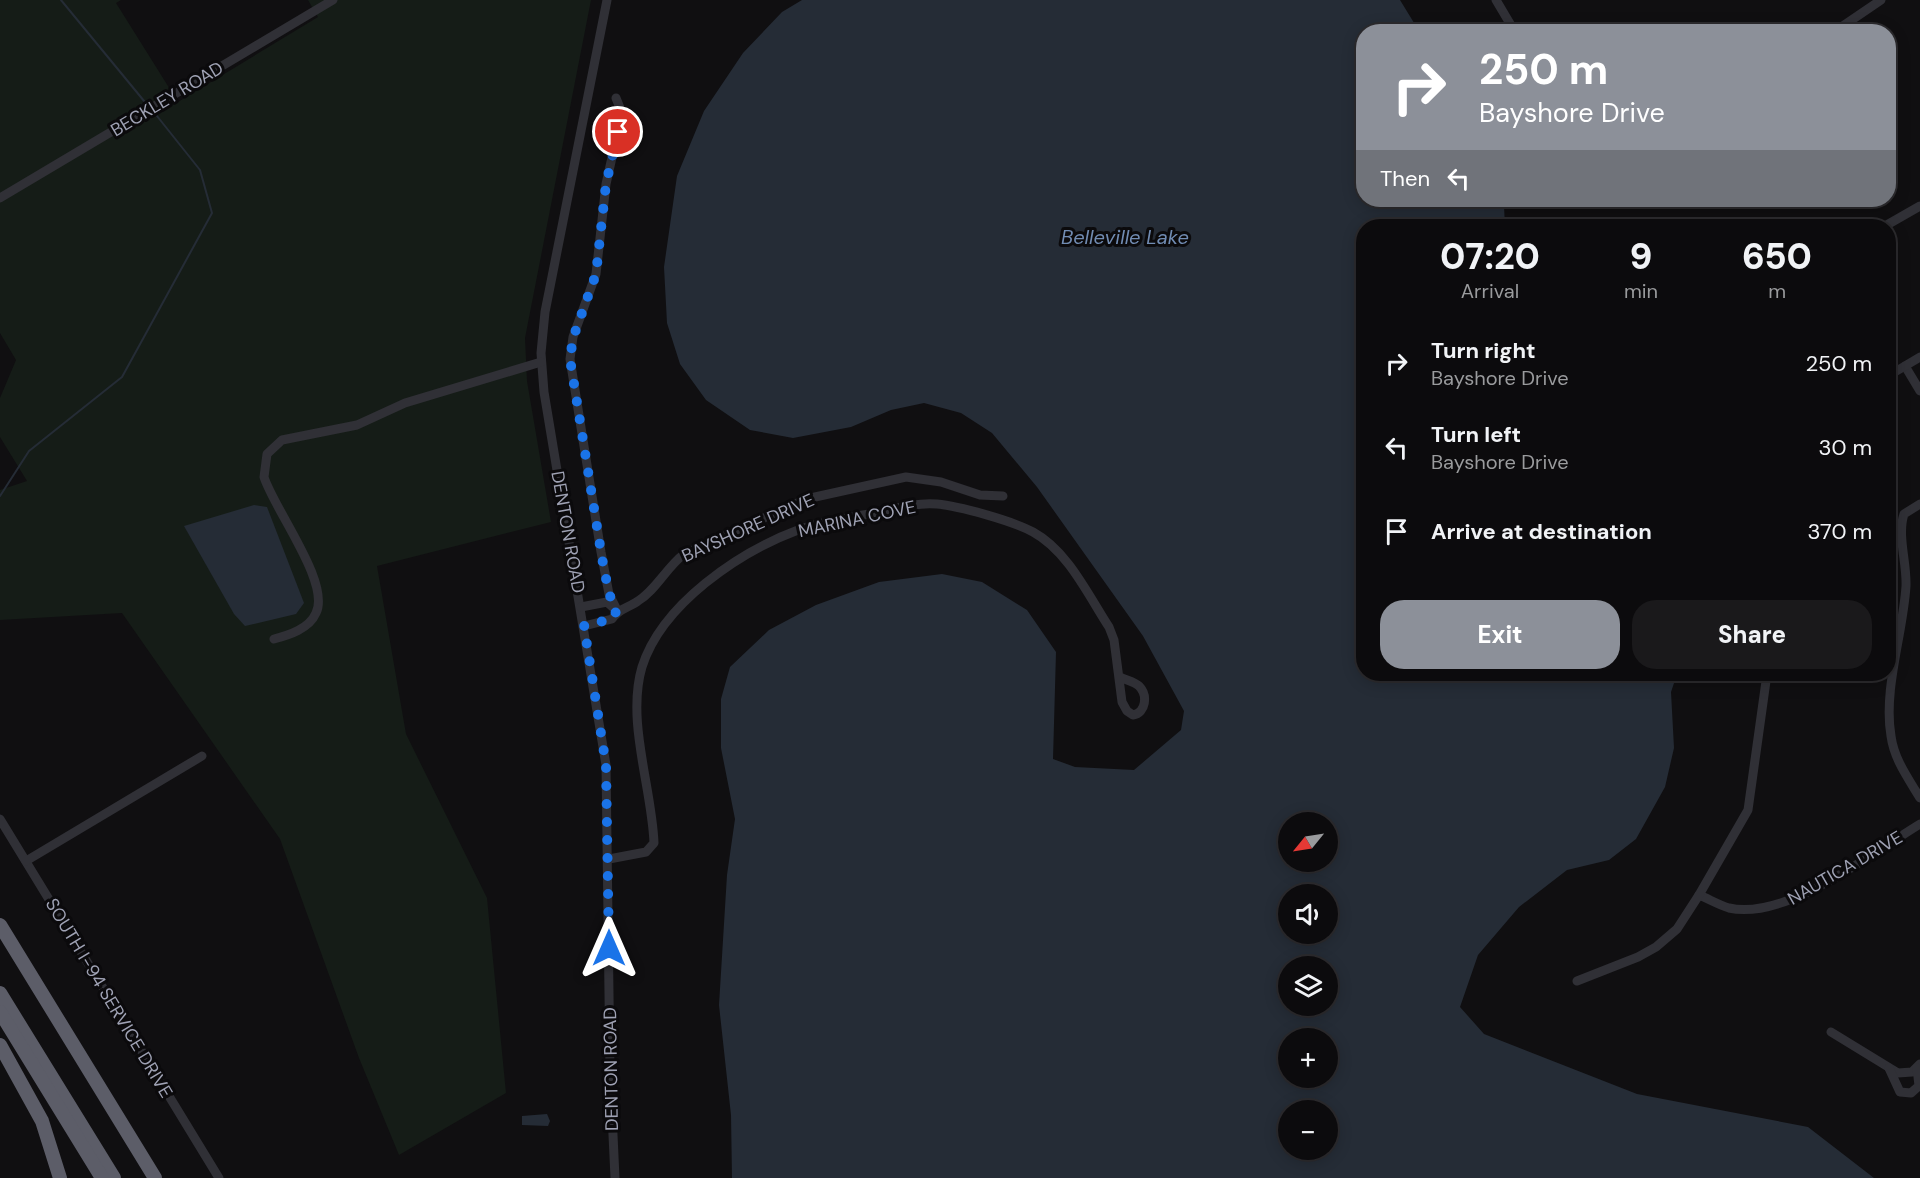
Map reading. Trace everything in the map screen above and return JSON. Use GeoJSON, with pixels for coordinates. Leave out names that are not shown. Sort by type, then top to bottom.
{"type":"FeatureCollection","features":[{"type":"Feature","properties":{"kind":"highway"},"geometry":{"type":"LineString","coordinates":[[0,925],[155,1178]]}},
{"type":"Feature","properties":{"kind":"highway"},"geometry":{"type":"LineString","coordinates":[[0,993],[114,1178]]}},
{"type":"Feature","properties":{"kind":"highway"},"geometry":{"type":"LineString","coordinates":[[0,1012],[102,1178]]}},
{"type":"Feature","properties":{"kind":"highway"},"geometry":{"type":"LineString","coordinates":[[0,1045],[42,1121],[60,1178]]}},
{"type":"Feature","properties":{"kind":"street","name":"BECKLEY ROAD"},"geometry":{"type":"LineString","coordinates":[[0,198],[333,0]]}},
{"type":"Feature","properties":{"kind":"street","name":"DENTON ROAD"},"geometry":{"type":"LineString","coordinates":[[607,0],[545,312],[541,362],[606,765],[610,1070],[615,1178]]}},
{"type":"Feature","properties":{"kind":"street"},"geometry":{"type":"LineString","coordinates":[[1496,0],[1510,24]]}},
{"type":"Feature","properties":{"kind":"street"},"geometry":{"type":"LineString","coordinates":[[1846,24],[1881,0]]}},
{"type":"Feature","properties":{"kind":"street"},"geometry":{"type":"LineString","coordinates":[[616,98],[622,113],[606,184],[596,274],[573,338],[570,359],[602,558],[609,594],[617,610]]}},
{"type":"Feature","properties":{"kind":"street"},"geometry":{"type":"LineString","coordinates":[[1896,220],[1920,206]]}},
{"type":"Feature","properties":{"kind":"street"},"geometry":{"type":"LineString","coordinates":[[1896,371],[1920,357]]}},
{"type":"Feature","properties":{"kind":"street"},"geometry":{"type":"LineString","coordinates":[[274,639],[306,625],[316,615],[319,604],[313,577],[264,477],[264,462],[273,446],[293,436],[357,425],[405,403],[541,362]]}},
{"type":"Feature","properties":{"kind":"street"},"geometry":{"type":"LineString","coordinates":[[1905,366],[1920,391]]}},
{"type":"Feature","properties":{"kind":"street","name":"BAYSHORE DRIVE"},"geometry":{"type":"LineString","coordinates":[[584,626],[612,619],[617,610],[641,600],[669,566],[684,554],[806,499],[906,477],[941,482],[980,495],[1003,496]]}},
{"type":"Feature","properties":{"kind":"street","name":"MARINA COVE"},"geometry":{"type":"LineString","coordinates":[[609,859],[646,852],[654,843],[637,701],[642,668],[653,643],[673,615],[717,575],[756,549],[799,530],[897,508],[938,504],[1031,531],[1063,558],[1109,627],[1120,678]]}},
{"type":"Feature","properties":{"kind":"street"},"geometry":{"type":"LineString","coordinates":[[1896,663],[1905,603],[1906,574],[1901,523],[1905,514],[1920,504]]}},
{"type":"Feature","properties":{"kind":"street"},"geometry":{"type":"LineString","coordinates":[[581,607],[607,603],[617,610]]}},
{"type":"Feature","properties":{"kind":"street"},"geometry":{"type":"LineString","coordinates":[[1576,981],[1638,957],[1656,946],[1677,929],[1699,895],[1748,810],[1766,681]]}},
{"type":"Feature","properties":{"kind":"street"},"geometry":{"type":"LineString","coordinates":[[1893,681],[1889,709],[1891,736],[1898,760],[1920,798]]}},
{"type":"Feature","properties":{"kind":"street"},"geometry":{"type":"LineString","coordinates":[[26,861],[202,756]]}},
{"type":"Feature","properties":{"kind":"street","name":"SOUTH I-94 SERVICE DRIVE"},"geometry":{"type":"LineString","coordinates":[[0,819],[219,1178]]}},
{"type":"Feature","properties":{"kind":"street","name":"NAUTICA DRIVE"},"geometry":{"type":"LineString","coordinates":[[1699,895],[1729,908],[1756,909],[1781,904],[1803,895],[1920,824]]}},
{"type":"Feature","properties":{"kind":"street"},"geometry":{"type":"LineString","coordinates":[[1831,1032],[1902,1074],[1918,1066],[1919,1086],[1911,1093],[1900,1092],[1889,1068]]}},
{"type":"Feature","properties":{"kind":"shaded area"},"geometry":{"type":"Polygon","coordinates":[[[0,0],[121,0],[116,3],[178,102],[318,17],[308,0],[591,0],[525,338],[527,381],[551,522],[377,566],[406,734],[487,898],[506,1093],[399,1155],[359,1058],[280,839],[122,613],[0,620],[0,490],[27,481],[0,437],[0,398],[16,360],[0,333],[0,0]]]}},
{"type":"Feature","properties":{"kind":"water","name":"Belleville Lake"},"geometry":{"type":"Polygon","coordinates":[[[802,0],[1400,0],[1415,24],[1356,24],[1356,207],[1504,207],[1505,219],[1356,219],[1356,681],[1675,681],[1671,692],[1674,748],[1665,787],[1636,839],[1609,860],[1567,870],[1519,907],[1478,955],[1460,1007],[1484,1034],[1637,1094],[1808,1127],[1874,1178],[732,1178],[731,1115],[719,1005],[727,875],[735,819],[721,748],[721,699],[730,667],[769,630],[816,605],[879,582],[942,574],[982,582],[1027,610],[1056,652],[1053,759],[1075,767],[1134,770],[1181,730],[1184,711],[1143,636],[1037,487],[992,433],[961,413],[924,403],[891,410],[851,427],[793,438],[750,430],[706,400],[680,364],[667,323],[664,267],[677,176],[704,111],[743,53],[782,12],[802,0]]]}},
{"type":"Feature","properties":{"kind":"water"},"geometry":{"type":"Polygon","coordinates":[[[254,505],[267,507],[304,603],[296,614],[245,626],[234,614],[184,526],[254,505]]]}},
{"type":"Feature","properties":{"kind":"water"},"geometry":{"type":"Polygon","coordinates":[[[547,1114],[550,1121],[548,1126],[522,1125],[522,1116],[547,1114]]]}},
{"type":"Feature","properties":{"kind":"waterway"},"geometry":{"type":"LineString","coordinates":[[61,0],[149,107]]}},
{"type":"Feature","properties":{"kind":"waterway"},"geometry":{"type":"LineString","coordinates":[[0,496],[29,451],[122,377],[212,213],[200,170],[153,111]]}},
{"type":"Feature","properties":{"kind":"route"},"geometry":{"type":"LineString","coordinates":[[609,948],[605,750],[584,626],[612,619],[617,610],[609,594],[602,558],[570,359],[573,338],[596,274],[606,184],[618,132]]}}]}
